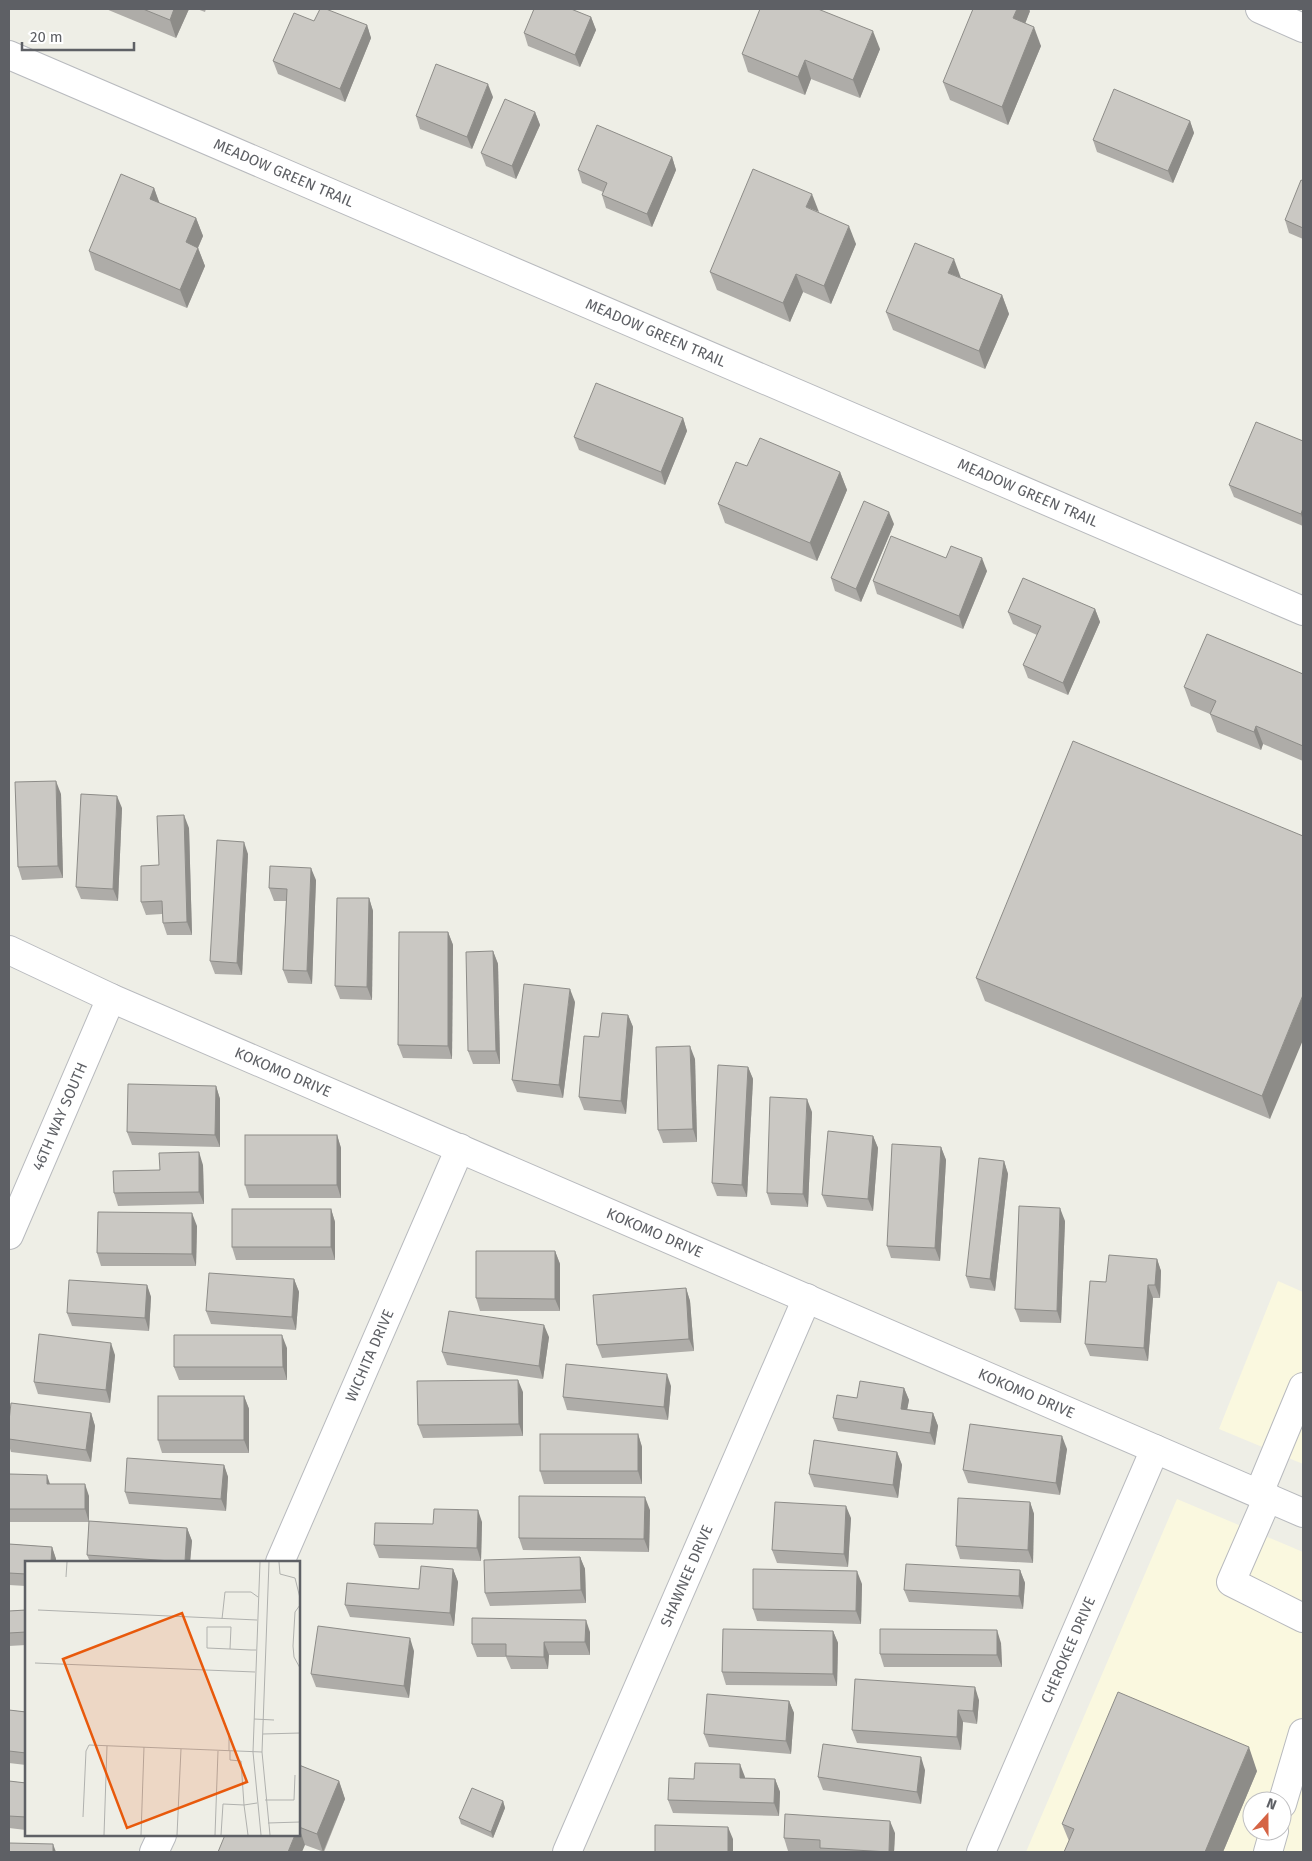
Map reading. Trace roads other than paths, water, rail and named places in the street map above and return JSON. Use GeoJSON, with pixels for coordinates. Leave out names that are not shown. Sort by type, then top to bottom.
{"type":"FeatureCollection","features":[{"type":"Feature","properties":{"kind":"street"},"geometry":{"type":"LineString","coordinates":[[1260,9],[1303,28]]}},
{"type":"Feature","properties":{"kind":"street","name":"MEADOW GREEN TRAIL"},"geometry":{"type":"LineString","coordinates":[[9,55],[1303,611]]}},
{"type":"Feature","properties":{"kind":"street","name":"KOKOMO DRIVE"},"geometry":{"type":"LineString","coordinates":[[9,950],[111,998],[1303,1513]]}},
{"type":"Feature","properties":{"kind":"street","name":"46TH WAY SOUTH"},"geometry":{"type":"LineString","coordinates":[[9,1235],[111,998]]}},
{"type":"Feature","properties":{"kind":"street","name":"WICHITA DRIVE"},"geometry":{"type":"LineString","coordinates":[[280,1561],[460,1148]]}},
{"type":"Feature","properties":{"kind":"street","name":"SHAWNEE DRIVE"},"geometry":{"type":"LineString","coordinates":[[567,1852],[807,1298]]}},
{"type":"Feature","properties":{"kind":"street"},"geometry":{"type":"LineString","coordinates":[[1303,1387],[1231,1582],[1303,1618]]}},
{"type":"Feature","properties":{"kind":"street","name":"CHEROKEE DRIVE"},"geometry":{"type":"LineString","coordinates":[[981,1852],[1155,1449]]}},
{"type":"Feature","properties":{"kind":"street"},"geometry":{"type":"LineString","coordinates":[[1286,1791],[1303,1733]]}},
{"type":"Feature","properties":{"kind":"street"},"geometry":{"type":"LineString","coordinates":[[154,1852],[162,1836]]}}]}
